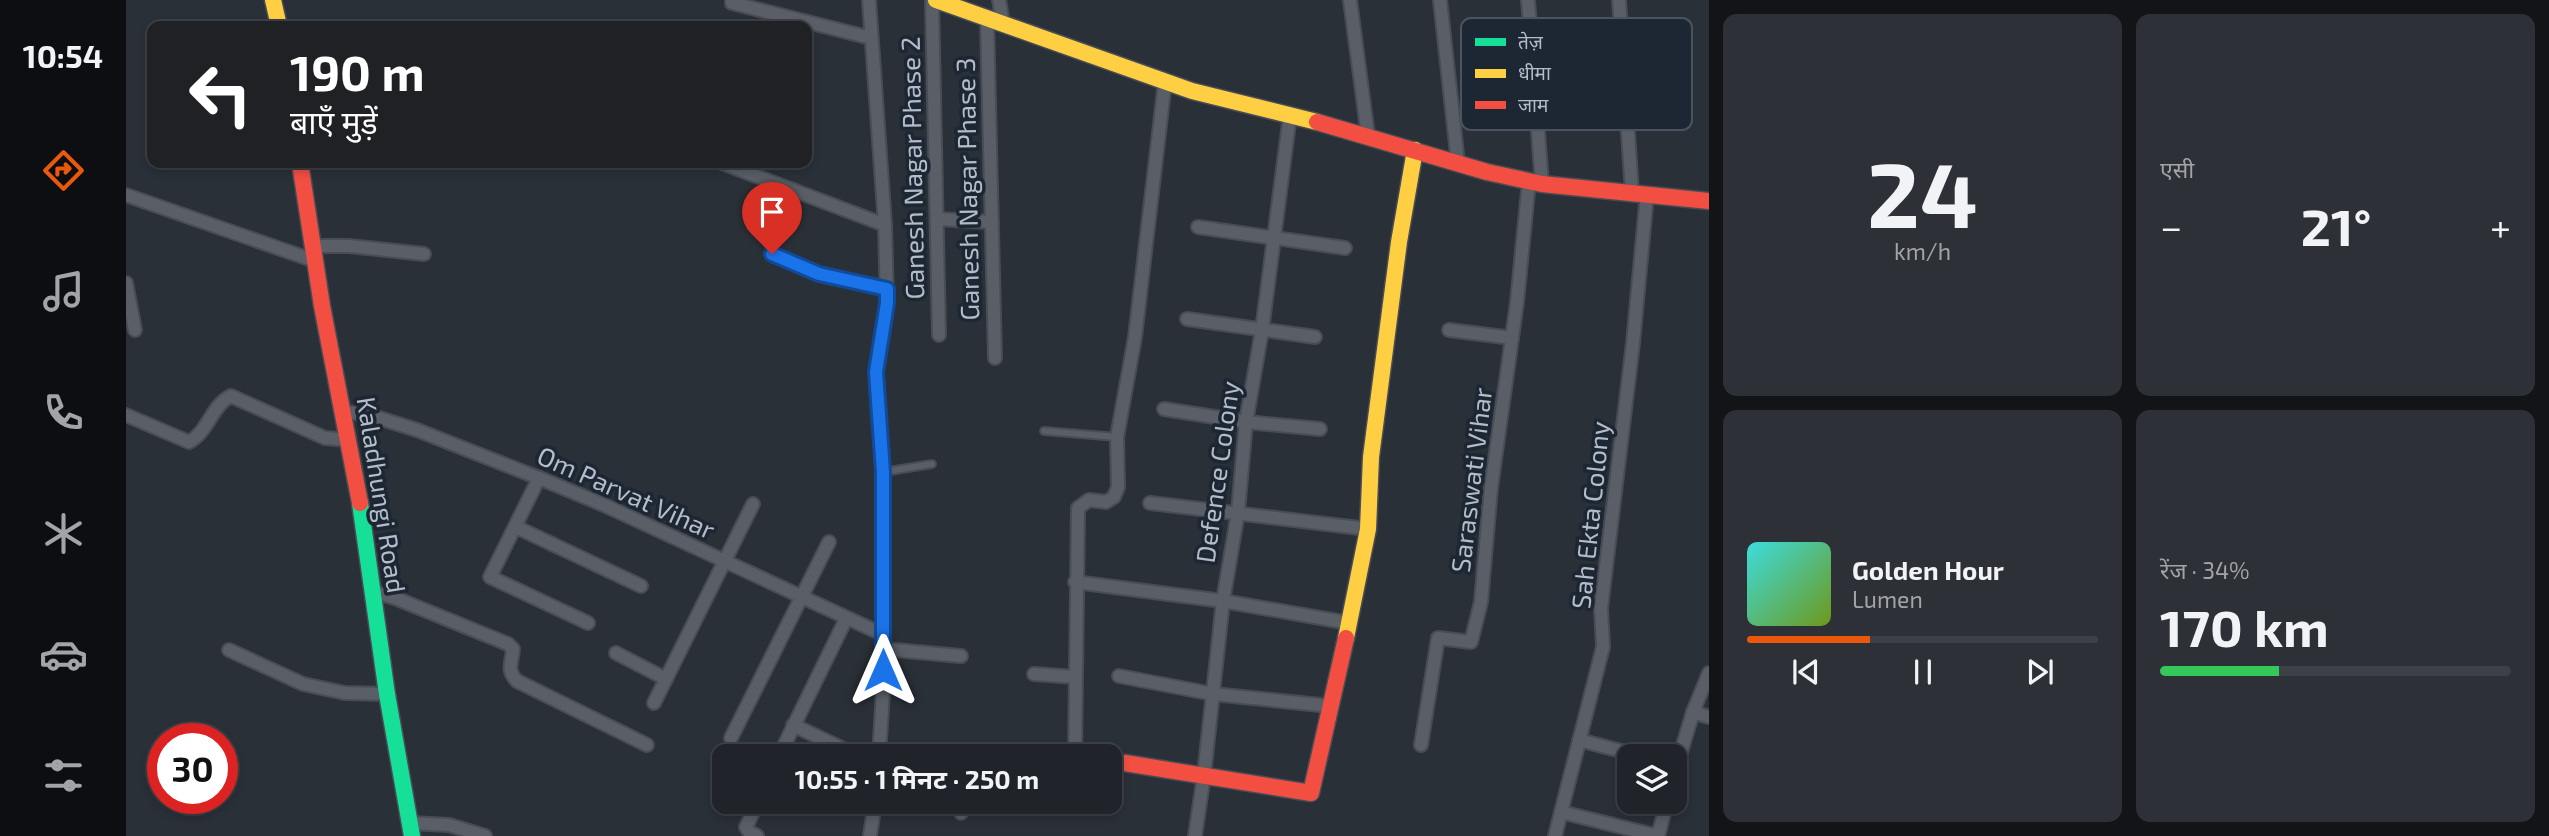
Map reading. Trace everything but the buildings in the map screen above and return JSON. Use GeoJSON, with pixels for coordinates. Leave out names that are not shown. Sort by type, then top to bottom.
{"type":"FeatureCollection","features":[{"type":"Feature","properties":{"kind":"street"},"geometry":{"type":"LineString","coordinates":[[274,0],[282,21]]}},
{"type":"Feature","properties":{"kind":"street"},"geometry":{"type":"LineString","coordinates":[[732,0],[732,3],[805,21]]}},
{"type":"Feature","properties":{"kind":"street"},"geometry":{"type":"LineString","coordinates":[[869,0],[886,225],[887,289],[876,372],[883,472],[884,635],[880,744]]}},
{"type":"Feature","properties":{"kind":"street"},"geometry":{"type":"LineString","coordinates":[[934,0],[1192,91],[1368,136],[1458,163],[1535,182],[1709,201]]}},
{"type":"Feature","properties":{"kind":"street","name":"Ganesh Nagar Phase 2"},"geometry":{"type":"LineString","coordinates":[[934,0],[939,335]]}},
{"type":"Feature","properties":{"kind":"street"},"geometry":{"type":"LineString","coordinates":[[999,0],[1003,24]]}},
{"type":"Feature","properties":{"kind":"street"},"geometry":{"type":"LineString","coordinates":[[1350,0],[1368,136]]}},
{"type":"Feature","properties":{"kind":"street"},"geometry":{"type":"LineString","coordinates":[[1440,0],[1458,163]]}},
{"type":"Feature","properties":{"kind":"street","name":"Saraswati Vihar"},"geometry":{"type":"LineString","coordinates":[[1528,0],[1529,18]]}},
{"type":"Feature","properties":{"kind":"street","name":"Sah Ekta Colony"},"geometry":{"type":"LineString","coordinates":[[1619,0],[1621,18]]}},
{"type":"Feature","properties":{"kind":"street","name":"Ganesh Nagar Phase 3"},"geometry":{"type":"LineString","coordinates":[[987,19],[995,358]]}},
{"type":"Feature","properties":{"kind":"street"},"geometry":{"type":"LineString","coordinates":[[812,23],[871,37]]}},
{"type":"Feature","properties":{"kind":"street"},"geometry":{"type":"LineString","coordinates":[[1074,744],[1078,508],[1089,500],[1106,502],[1114,497],[1118,487],[1117,437],[1135,337],[1165,82]]}},
{"type":"Feature","properties":{"kind":"street","name":"Defence Colony"},"geometry":{"type":"LineString","coordinates":[[1195,836],[1223,601],[1238,513],[1246,422],[1262,330],[1290,115]]}},
{"type":"Feature","properties":{"kind":"street","name":"Saraswati Vihar"},"geometry":{"type":"LineString","coordinates":[[1421,745],[1438,638],[1471,642],[1478,615],[1491,488],[1535,182],[1533,130]]}},
{"type":"Feature","properties":{"kind":"street","name":"Sah Ekta Colony"},"geometry":{"type":"LineString","coordinates":[[1555,836],[1602,647],[1601,608],[1633,343],[1639,193],[1632,130]]}},
{"type":"Feature","properties":{"kind":"street"},"geometry":{"type":"LineString","coordinates":[[1125,763],[1311,793],[1368,529],[1371,457],[1399,242],[1415,150]]}},
{"type":"Feature","properties":{"kind":"street","name":"Kaladhungi Road"},"geometry":{"type":"LineString","coordinates":[[301,168],[349,440],[387,694],[411,829]]}},
{"type":"Feature","properties":{"kind":"street"},"geometry":{"type":"LineString","coordinates":[[733,168],[886,225]]}},
{"type":"Feature","properties":{"kind":"street"},"geometry":{"type":"LineString","coordinates":[[126,195],[314,253],[349,246],[424,254]]}},
{"type":"Feature","properties":{"kind":"street"},"geometry":{"type":"LineString","coordinates":[[937,219],[992,222]]}},
{"type":"Feature","properties":{"kind":"street"},"geometry":{"type":"LineString","coordinates":[[1198,227],[1345,248]]}},
{"type":"Feature","properties":{"kind":"street"},"geometry":{"type":"LineString","coordinates":[[772,254],[819,274],[887,289]]}},
{"type":"Feature","properties":{"kind":"street"},"geometry":{"type":"LineString","coordinates":[[126,283],[135,330]]}},
{"type":"Feature","properties":{"kind":"street"},"geometry":{"type":"LineString","coordinates":[[1187,319],[1315,337]]}},
{"type":"Feature","properties":{"kind":"street"},"geometry":{"type":"LineString","coordinates":[[1449,330],[1512,338]]}},
{"type":"Feature","properties":{"kind":"street"},"geometry":{"type":"LineString","coordinates":[[126,415],[189,442],[199,437],[221,401],[231,396],[325,438],[349,440]]}},
{"type":"Feature","properties":{"kind":"street"},"geometry":{"type":"LineString","coordinates":[[1164,409],[1246,422],[1320,429]]}},
{"type":"Feature","properties":{"kind":"street","name":"Om Parvat Vihar"},"geometry":{"type":"LineString","coordinates":[[343,412],[366,414],[417,430],[539,478],[604,505],[884,635]]}},
{"type":"Feature","properties":{"kind":"street"},"geometry":{"type":"LineString","coordinates":[[539,478],[490,577],[588,623]]}},
{"type":"Feature","properties":{"kind":"street"},"geometry":{"type":"LineString","coordinates":[[1150,503],[1368,529]]}},
{"type":"Feature","properties":{"kind":"street"},"geometry":{"type":"LineString","coordinates":[[654,703],[753,504]]}},
{"type":"Feature","properties":{"kind":"street"},"geometry":{"type":"LineString","coordinates":[[516,527],[641,586]]}},
{"type":"Feature","properties":{"kind":"street"},"geometry":{"type":"LineString","coordinates":[[732,738],[829,542]]}},
{"type":"Feature","properties":{"kind":"street"},"geometry":{"type":"LineString","coordinates":[[1075,582],[1223,601],[1349,623]]}},
{"type":"Feature","properties":{"kind":"street"},"geometry":{"type":"LineString","coordinates":[[372,591],[508,644],[513,649],[510,674],[517,681],[648,745]]}},
{"type":"Feature","properties":{"kind":"street"},"geometry":{"type":"LineString","coordinates":[[784,744],[846,619]]}},
{"type":"Feature","properties":{"kind":"street"},"geometry":{"type":"LineString","coordinates":[[883,649],[961,656]]}},
{"type":"Feature","properties":{"kind":"street"},"geometry":{"type":"LineString","coordinates":[[229,650],[303,684],[345,693],[387,694]]}},
{"type":"Feature","properties":{"kind":"street"},"geometry":{"type":"LineString","coordinates":[[616,653],[666,679]]}},
{"type":"Feature","properties":{"kind":"street"},"geometry":{"type":"LineString","coordinates":[[1683,744],[1709,673]]}},
{"type":"Feature","properties":{"kind":"street"},"geometry":{"type":"LineString","coordinates":[[1034,674],[1074,677]]}},
{"type":"Feature","properties":{"kind":"street"},"geometry":{"type":"LineString","coordinates":[[1119,676],[1213,694],[1329,706]]}},
{"type":"Feature","properties":{"kind":"street"},"geometry":{"type":"LineString","coordinates":[[1693,712],[1709,717]]}},
{"type":"Feature","properties":{"kind":"street"},"geometry":{"type":"LineString","coordinates":[[793,725],[833,744]]}},
{"type":"Feature","properties":{"kind":"street"},"geometry":{"type":"LineString","coordinates":[[1579,740],[1617,750]]}},
{"type":"Feature","properties":{"kind":"street"},"geometry":{"type":"LineString","coordinates":[[1561,812],[1658,836],[1664,814]]}},
{"type":"Feature","properties":{"kind":"street"},"geometry":{"type":"LineString","coordinates":[[752,814],[746,827],[757,836]]}},
{"type":"Feature","properties":{"kind":"street"},"geometry":{"type":"LineString","coordinates":[[870,836],[873,814]]}},
{"type":"Feature","properties":{"kind":"street"},"geometry":{"type":"LineString","coordinates":[[411,829],[449,825],[485,836]]}},
{"type":"Feature","properties":{"kind":"lane"},"geometry":{"type":"LineString","coordinates":[[1044,431],[1117,437]]}},
{"type":"Feature","properties":{"kind":"lane"},"geometry":{"type":"LineString","coordinates":[[883,472],[932,464]]}},
{"type":"Feature","properties":{"kind":"traffic: fast"},"geometry":{"type":"LineString","coordinates":[[360,503],[387,694],[412,836]]}},
{"type":"Feature","properties":{"kind":"traffic: slow"},"geometry":{"type":"LineString","coordinates":[[273,0],[278,21]]}},
{"type":"Feature","properties":{"kind":"traffic: slow"},"geometry":{"type":"LineString","coordinates":[[936,0],[1192,91],[1317,122]]}},
{"type":"Feature","properties":{"kind":"traffic: slow"},"geometry":{"type":"LineString","coordinates":[[1346,638],[1368,529],[1371,457],[1399,242],[1415,150]]}},
{"type":"Feature","properties":{"kind":"traffic: jam"},"geometry":{"type":"LineString","coordinates":[[1317,122],[1487,172],[1542,184],[1709,201]]}},
{"type":"Feature","properties":{"kind":"traffic: jam"},"geometry":{"type":"LineString","coordinates":[[301,168],[322,306],[360,503]]}},
{"type":"Feature","properties":{"kind":"traffic: jam"},"geometry":{"type":"LineString","coordinates":[[1125,763],[1311,793],[1346,638]]}},
{"type":"Feature","properties":{"kind":"route"},"geometry":{"type":"LineString","coordinates":[[772,254],[819,274],[887,289],[876,372],[883,472],[883,670]]}}]}
